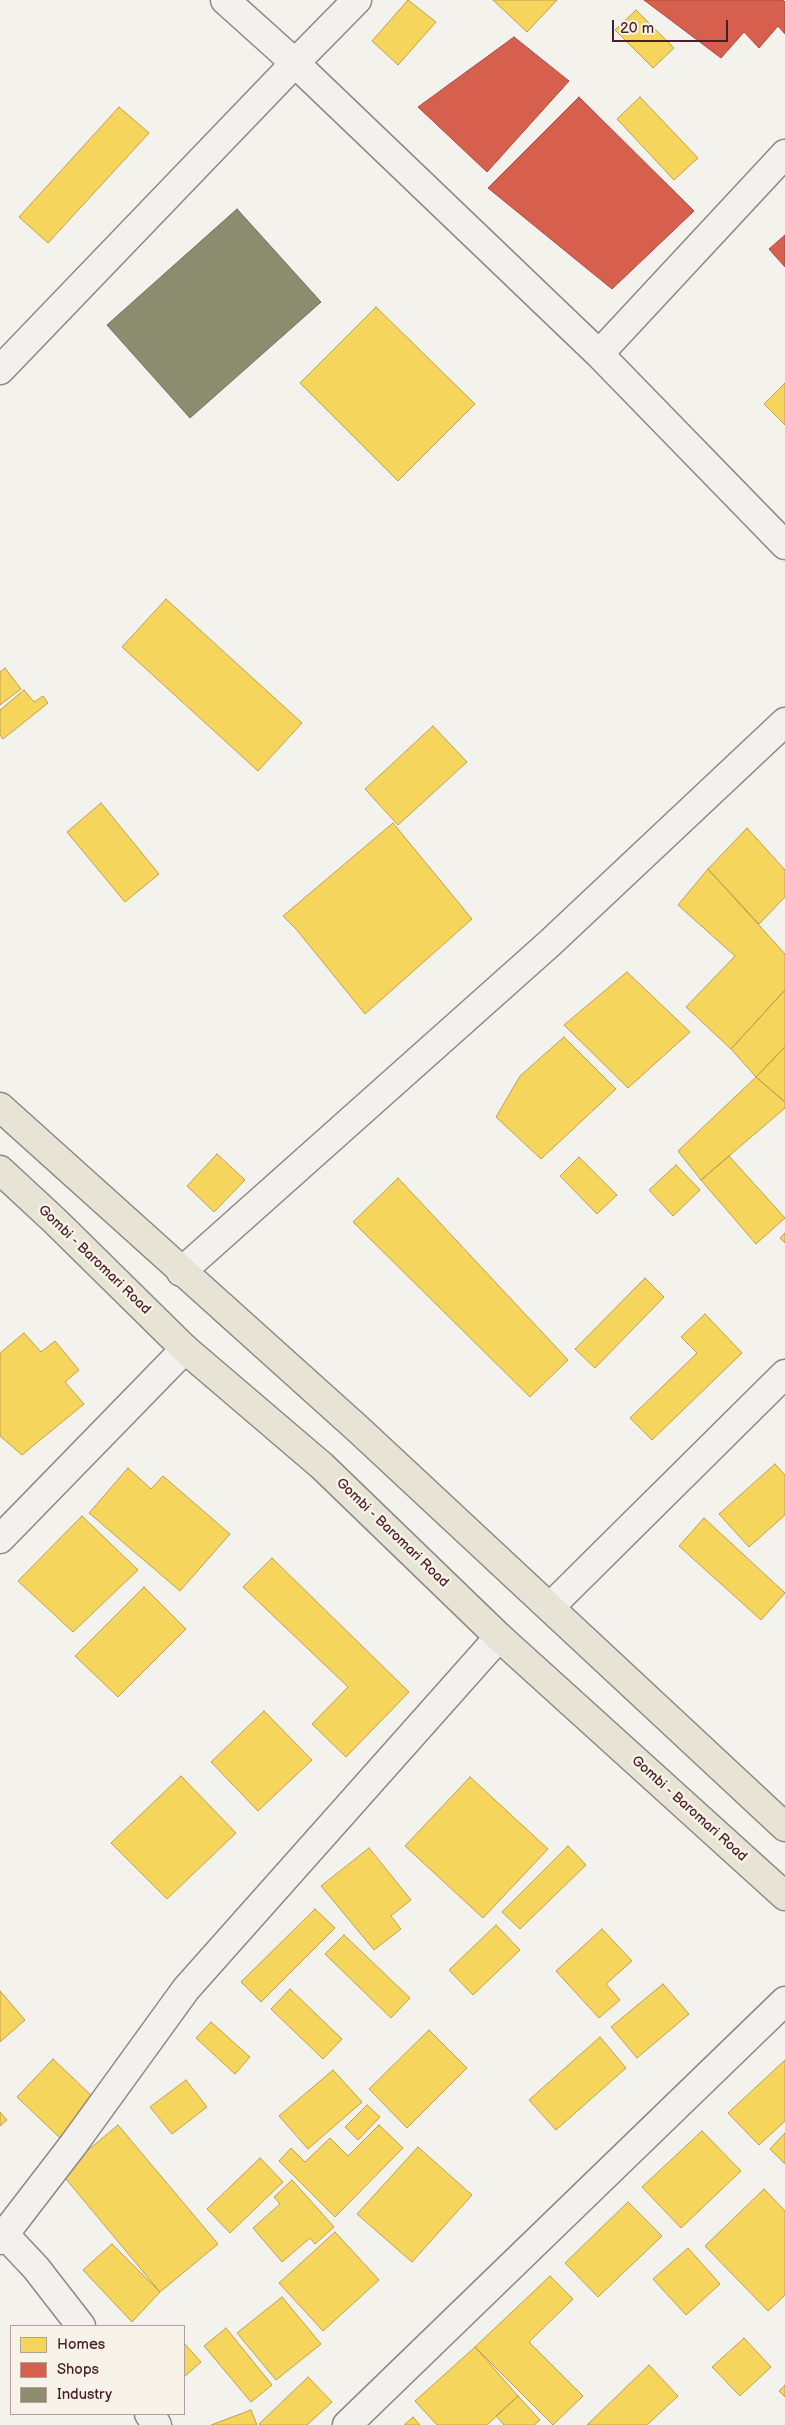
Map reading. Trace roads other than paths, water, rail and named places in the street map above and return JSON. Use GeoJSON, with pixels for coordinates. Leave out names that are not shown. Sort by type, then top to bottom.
{"type":"FeatureCollection","features":[{"type":"Feature","properties":{"kind":"main road"},"geometry":{"type":"LineString","coordinates":[[0,1107],[181,1272],[358,1429],[785,1827]]}},
{"type":"Feature","properties":{"kind":"main road","name":"Gombi - Baromari Road"},"geometry":{"type":"LineString","coordinates":[[0,1170],[54,1220],[185,1349],[322,1466],[499,1637],[785,1896]]}},
{"type":"Feature","properties":{"kind":"street"},"geometry":{"type":"LineString","coordinates":[[225,0],[296,63],[599,354],[785,545]]}},
{"type":"Feature","properties":{"kind":"street"},"geometry":{"type":"LineString","coordinates":[[0,370],[357,0]]}},
{"type":"Feature","properties":{"kind":"street"},"geometry":{"type":"LineString","coordinates":[[599,354],[785,154]]}},
{"type":"Feature","properties":{"kind":"street"},"geometry":{"type":"LineString","coordinates":[[181,1272],[550,943],[785,722]]}},
{"type":"Feature","properties":{"kind":"street"},"geometry":{"type":"LineString","coordinates":[[0,1539],[185,1349]]}},
{"type":"Feature","properties":{"kind":"street"},"geometry":{"type":"LineString","coordinates":[[550,1607],[785,1374]]}},
{"type":"Feature","properties":{"kind":"street"},"geometry":{"type":"LineString","coordinates":[[80,2325],[36,2268],[2,2238],[73,2146],[186,1989],[499,1637]]}},
{"type":"Feature","properties":{"kind":"street"},"geometry":{"type":"LineString","coordinates":[[347,2425],[785,2000]]}}]}
